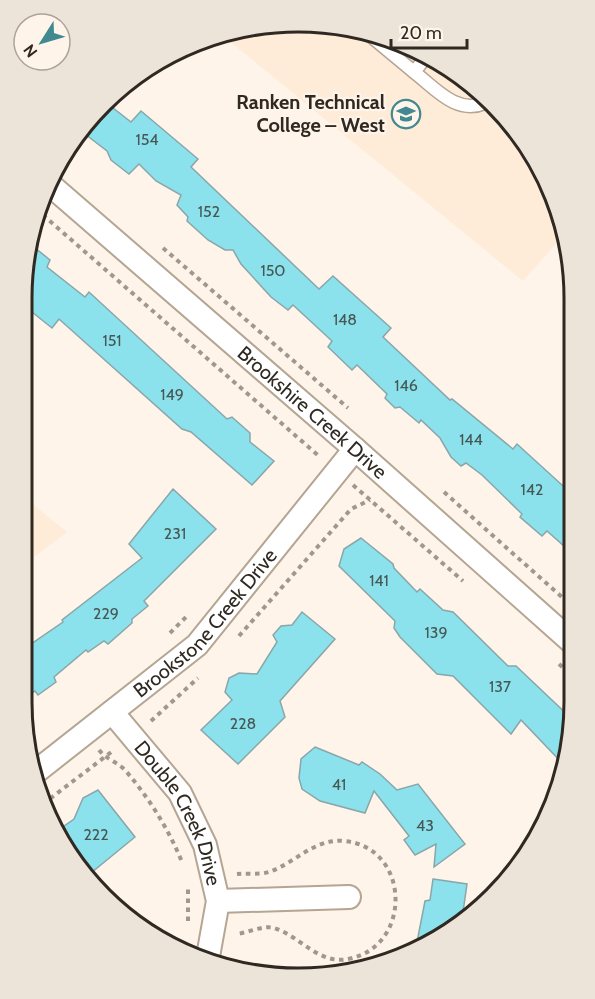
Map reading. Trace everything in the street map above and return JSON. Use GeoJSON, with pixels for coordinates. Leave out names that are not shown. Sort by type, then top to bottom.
{"type":"FeatureCollection","features":[{"type":"Feature","properties":{"kind":"street","name":"Brookshire Creek Drive"},"geometry":{"type":"LineString","coordinates":[[55,189],[347,442],[564,635]]}},
{"type":"Feature","properties":{"kind":"street","name":"Brookstone Creek Drive"},"geometry":{"type":"LineString","coordinates":[[41,768],[196,645],[347,442]]}},
{"type":"Feature","properties":{"kind":"street","name":"Double Creek Drive"},"geometry":{"type":"LineString","coordinates":[[112,712],[180,793],[205,845],[218,901],[209,952]]}},
{"type":"Feature","properties":{"kind":"street"},"geometry":{"type":"LineString","coordinates":[[218,901],[349,897]]}},
{"type":"Feature","properties":{"kind":"lane"},"geometry":{"type":"LineString","coordinates":[[382,46],[458,106],[474,108],[481,105]]}},
{"type":"Feature","properties":{"kind":"lane"},"geometry":{"type":"LineString","coordinates":[[414,72],[422,63]]}},
{"type":"Feature","properties":{"kind":"path"},"geometry":{"type":"LineString","coordinates":[[45,217],[370,500]]}},
{"type":"Feature","properties":{"kind":"path"},"geometry":{"type":"LineString","coordinates":[[329,464],[347,442]]}},
{"type":"Feature","properties":{"kind":"path"},"geometry":{"type":"LineString","coordinates":[[315,464],[329,464]]}},
{"type":"Feature","properties":{"kind":"path"},"geometry":{"type":"LineString","coordinates":[[162,641],[187,616]]}},
{"type":"Feature","properties":{"kind":"path"},"geometry":{"type":"LineString","coordinates":[[86,732],[104,757],[123,768],[159,815],[185,869]]}},
{"type":"Feature","properties":{"kind":"path"},"geometry":{"type":"LineString","coordinates":[[186,932],[189,897],[187,879]]}},
{"type":"Feature","properties":{"kind":"shaded area","name":"Ranken Technical College – West"},"geometry":{"type":"Polygon","coordinates":[[[280,32],[315,32],[349,37],[383,46],[415,59],[459,86],[486,109],[519,150],[536,180],[549,212],[557,242],[523,281],[229,41],[280,32]]]}},
{"type":"Feature","properties":{"kind":"shaded area"},"geometry":{"type":"Polygon","coordinates":[[[32,504],[67,532],[32,559],[32,504]]]}},
{"type":"Feature","properties":{"kind":"building"},"geometry":{"type":"Polygon","coordinates":[[[112,107],[131,122],[141,111],[198,159],[191,167],[319,289],[333,276],[391,328],[383,337],[450,400],[452,399],[513,449],[517,444],[564,487],[564,546],[547,531],[542,536],[520,517],[522,514],[482,475],[466,463],[461,466],[451,457],[440,438],[421,420],[419,423],[400,407],[395,408],[385,398],[387,394],[357,365],[352,370],[328,347],[332,341],[293,305],[288,310],[271,297],[241,264],[233,250],[225,250],[208,240],[187,221],[188,217],[177,205],[181,195],[156,181],[139,164],[129,174],[111,160],[107,151],[87,135],[112,107]]]}},
{"type":"Feature","properties":{"kind":"building"},"geometry":{"type":"Polygon","coordinates":[[[36,249],[50,260],[47,267],[85,297],[89,292],[227,419],[232,417],[250,433],[250,442],[274,461],[252,485],[191,432],[182,429],[59,319],[52,328],[32,312],[32,280],[36,249]]]}},
{"type":"Feature","properties":{"kind":"building"},"geometry":{"type":"Polygon","coordinates":[[[173,489],[216,529],[144,601],[148,606],[132,619],[132,623],[108,644],[104,641],[88,652],[86,650],[54,677],[56,682],[38,695],[35,691],[32,693],[32,643],[63,622],[62,620],[142,558],[129,544],[173,489]]]}},
{"type":"Feature","properties":{"kind":"building"},"geometry":{"type":"Polygon","coordinates":[[[361,538],[393,564],[394,568],[417,592],[420,589],[443,610],[453,612],[508,666],[516,666],[563,711],[557,758],[521,720],[511,734],[453,676],[437,674],[400,637],[394,628],[395,621],[339,566],[344,549],[361,538]]]}},
{"type":"Feature","properties":{"kind":"building"},"geometry":{"type":"Polygon","coordinates":[[[302,612],[335,639],[280,701],[285,717],[238,764],[201,730],[232,700],[225,692],[229,678],[239,673],[257,674],[277,642],[273,635],[281,626],[292,625],[302,612]]]}},
{"type":"Feature","properties":{"kind":"building"},"geometry":{"type":"Polygon","coordinates":[[[315,747],[359,765],[362,762],[380,774],[397,790],[418,784],[465,844],[434,867],[436,844],[415,855],[404,840],[409,836],[374,791],[365,813],[320,801],[302,789],[299,778],[301,759],[315,747]]]}},
{"type":"Feature","properties":{"kind":"building"},"geometry":{"type":"Polygon","coordinates":[[[98,790],[135,837],[93,871],[63,827],[74,819],[83,798],[98,790]]]}},
{"type":"Feature","properties":{"kind":"building"},"geometry":{"type":"Polygon","coordinates":[[[433,879],[467,884],[463,909],[418,939],[425,901],[430,900],[433,879]]]}},
{"type":"Feature","properties":{"kind":"place","name":"Ranken Technical College – West"},"geometry":{"type":"Point","coordinates":[406,114]}}]}
